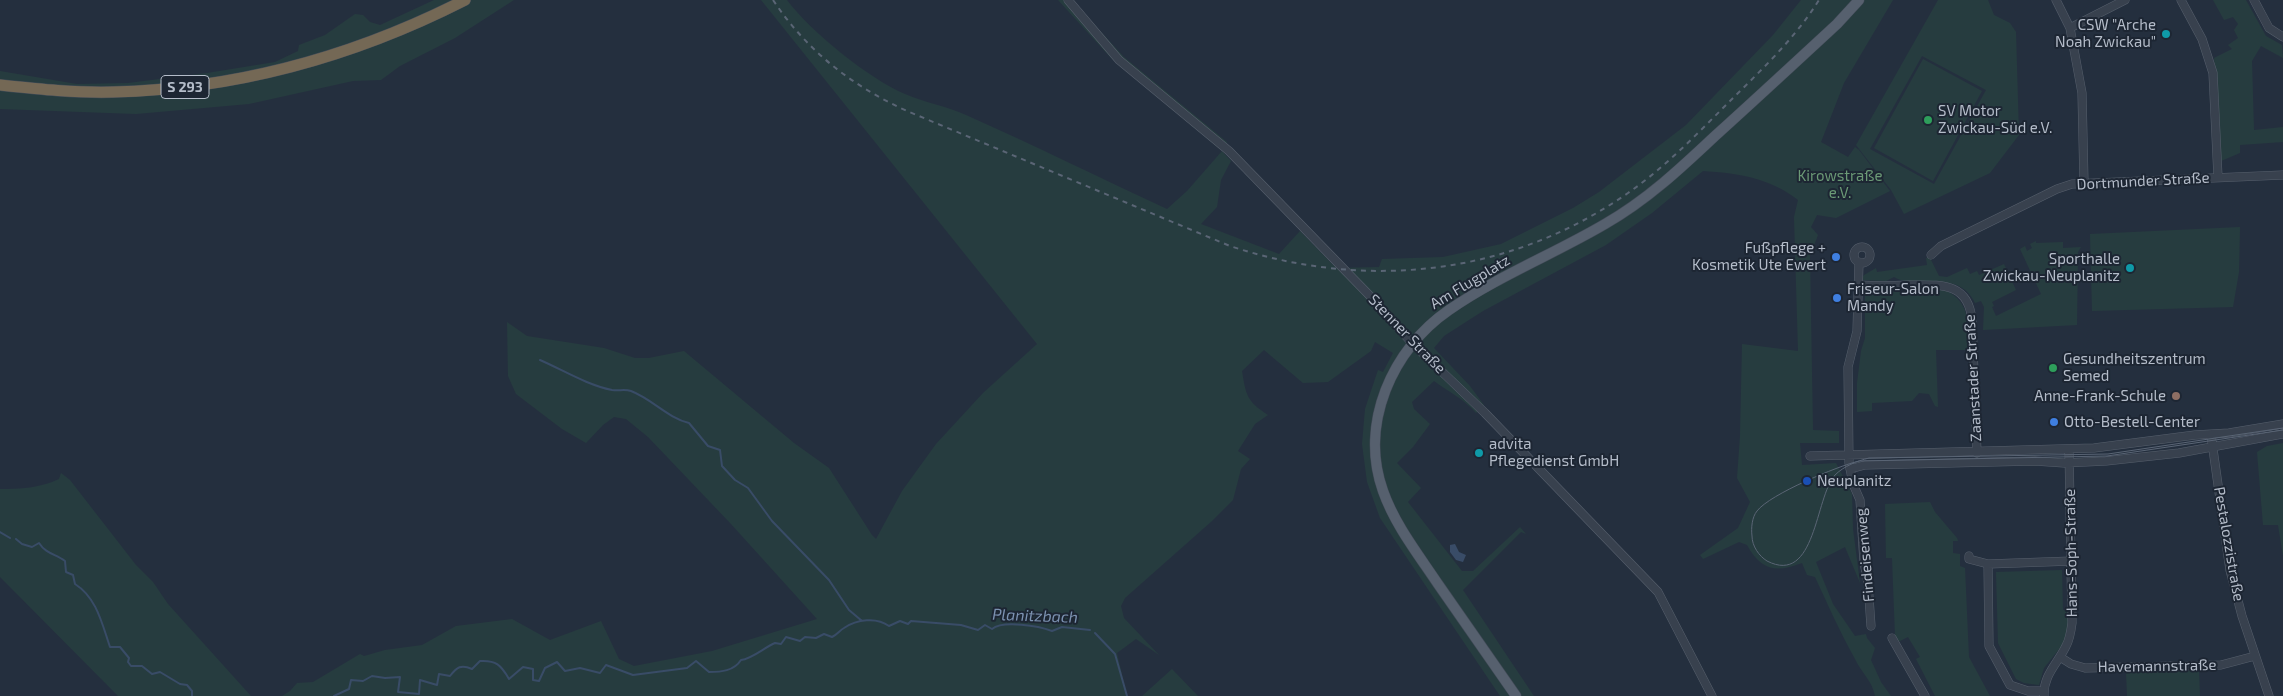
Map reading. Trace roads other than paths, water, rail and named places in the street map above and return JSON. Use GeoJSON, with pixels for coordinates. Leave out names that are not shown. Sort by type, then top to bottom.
{"type":"FeatureCollection","features":[{"type":"Feature","properties":{"kind":"highway","name":"S 293"},"geometry":{"type":"LineString","coordinates":[[0,86],[65,92],[112,92],[182,87],[225,81],[286,69],[370,43],[465,0]]}},
{"type":"Feature","properties":{"kind":"main road","name":"Am Flugplatz"},"geometry":{"type":"LineString","coordinates":[[1516,696],[1400,526],[1380,480],[1375,442],[1378,415],[1389,378],[1395,366],[1425,328],[1449,310],[1606,224],[1666,181],[1837,24],[1859,0]]}},
{"type":"Feature","properties":{"kind":"street","name":"Stenner Straße"},"geometry":{"type":"LineString","coordinates":[[1068,0],[1119,60],[1229,151],[1371,297],[1412,343],[1485,413],[1658,592],[1712,696]]}},
{"type":"Feature","properties":{"kind":"street"},"geometry":{"type":"LineString","coordinates":[[2056,0],[2070,28],[2082,93],[2084,183]]}},
{"type":"Feature","properties":{"kind":"street"},"geometry":{"type":"LineString","coordinates":[[2070,28],[2125,0]]}},
{"type":"Feature","properties":{"kind":"street"},"geometry":{"type":"LineString","coordinates":[[2181,0],[2202,39],[2212,73],[2218,177]]}},
{"type":"Feature","properties":{"kind":"street"},"geometry":{"type":"LineString","coordinates":[[2254,0],[2269,28],[2283,36]]}},
{"type":"Feature","properties":{"kind":"street","name":"Dortmunder Straße"},"geometry":{"type":"LineString","coordinates":[[1931,255],[1941,246],[2057,189],[2084,183],[2283,175]]}},
{"type":"Feature","properties":{"kind":"street"},"geometry":{"type":"LineString","coordinates":[[1849,455],[1848,368],[1857,331],[1859,262]]}},
{"type":"Feature","properties":{"kind":"street","name":"Zaanstader Straße"},"geometry":{"type":"LineString","coordinates":[[1858,285],[1930,284],[1948,286],[1961,293],[1967,301],[1971,310],[1972,321],[1978,462]]}},
{"type":"Feature","properties":{"kind":"street"},"geometry":{"type":"LineString","coordinates":[[1810,456],[2069,449],[2113,446],[2203,434],[2211,435],[2283,424]]}},
{"type":"Feature","properties":{"kind":"street"},"geometry":{"type":"LineString","coordinates":[[1850,469],[1865,465],[1978,462],[2069,463],[2149,457],[2283,434]]}},
{"type":"Feature","properties":{"kind":"street","name":"Pestalozzistraße"},"geometry":{"type":"LineString","coordinates":[[2211,435],[2230,570],[2255,656],[2269,696]]}},
{"type":"Feature","properties":{"kind":"street","name":"Hans-Soph-Straße"},"geometry":{"type":"LineString","coordinates":[[2044,694],[2049,672],[2067,644],[2072,623],[2069,449]]}},
{"type":"Feature","properties":{"kind":"street","name":"Findeisenweg"},"geometry":{"type":"LineString","coordinates":[[1849,455],[1853,484],[1860,500],[1871,626]]}},
{"type":"Feature","properties":{"kind":"street"},"geometry":{"type":"LineString","coordinates":[[1969,556],[1969,559],[1988,564],[2072,561]]}},
{"type":"Feature","properties":{"kind":"street"},"geometry":{"type":"LineString","coordinates":[[1988,564],[1989,646],[2010,685],[2044,694]]}},
{"type":"Feature","properties":{"kind":"street"},"geometry":{"type":"LineString","coordinates":[[1892,638],[1925,696]]}},
{"type":"Feature","properties":{"kind":"street","name":"Havemannstraße"},"geometry":{"type":"LineString","coordinates":[[2060,657],[2071,664],[2085,668],[2221,665],[2255,656]]}},
{"type":"Feature","properties":{"kind":"water"},"geometry":{"type":"Polygon","coordinates":[[[1455,544],[1459,552],[1466,555],[1463,562],[1456,560],[1450,552],[1450,545],[1455,544]]]}},
{"type":"Feature","properties":{"kind":"waterway"},"geometry":{"type":"LineString","coordinates":[[540,360],[593,385],[639,394],[674,417],[689,423],[708,446],[720,450],[722,466],[735,480],[748,488],[772,521],[829,580],[849,610],[862,621]]}},
{"type":"Feature","properties":{"kind":"waterway","name":"Planitzbach"},"geometry":{"type":"LineString","coordinates":[[0,532],[10,538]]}},
{"type":"Feature","properties":{"kind":"waterway","name":"Planitzbach"},"geometry":{"type":"LineString","coordinates":[[16,539],[22,544],[32,547],[39,543],[48,552],[65,561],[66,572],[73,575],[75,584],[94,604],[110,647],[120,647],[129,658],[128,662],[131,666],[142,666],[152,674],[160,672],[180,684],[187,685],[192,691],[192,696]]}},
{"type":"Feature","properties":{"kind":"waterway","name":"Planitzbach"},"geometry":{"type":"LineString","coordinates":[[334,696],[349,689],[351,680],[363,681],[372,676],[385,678],[400,677],[398,692],[419,694],[420,680],[437,685],[439,674],[450,676],[460,667],[472,669],[480,661],[490,661],[498,664],[509,679],[523,667],[533,669],[533,680],[539,681],[545,668],[557,662],[565,671],[580,668],[600,673],[606,665],[633,675],[687,668],[696,661],[709,672],[723,671],[735,667],[741,660],[775,643],[781,644],[786,637],[800,641],[805,637],[816,638],[824,634],[832,637],[849,625],[867,620],[879,621],[889,626],[900,621],[908,624],[911,621],[961,625],[978,630],[985,625],[992,629],[997,626],[1012,624],[1039,627],[1052,631],[1062,627],[1090,630]]}},
{"type":"Feature","properties":{"kind":"waterway","name":"Planitzbach"},"geometry":{"type":"LineString","coordinates":[[1095,633],[1115,654],[1127,696]]}},
{"type":"Feature","properties":{"kind":"tram line"},"geometry":{"type":"LineString","coordinates":[[2283,428],[2108,454],[1869,458],[1855,462],[1851,464],[1842,469],[1835,475],[1828,486],[1812,536],[1805,551],[1795,561],[1783,565],[1767,561],[1756,550],[1752,540],[1754,516],[1764,504],[1789,489],[1836,469],[1849,464],[1859,461],[2107,456],[2283,430]]}},
{"type":"Feature","properties":{"kind":"railway"},"geometry":{"type":"LineString","coordinates":[[773,0],[801,35],[832,65],[868,90],[907,111],[1230,246],[1281,260],[1333,268],[1384,271],[1435,268],[1486,258],[1535,243],[1582,221],[1628,193],[1679,151],[1763,68],[1799,29],[1819,0]]}},
{"type":"Feature","properties":{"kind":"place","name":"CSW \"Arche Noah Zwickau\""},"geometry":{"type":"Point","coordinates":[2166,34]}},
{"type":"Feature","properties":{"kind":"place","name":"SV Motor Zwickau-Süd e.V."},"geometry":{"type":"Point","coordinates":[1928,120]}},
{"type":"Feature","properties":{"kind":"place","name":"Fußpflege + Kosmetik Ute Ewert"},"geometry":{"type":"Point","coordinates":[1836,257]}},
{"type":"Feature","properties":{"kind":"place","name":"Sporthalle Zwickau-Neuplanitz"},"geometry":{"type":"Point","coordinates":[2130,268]}},
{"type":"Feature","properties":{"kind":"place","name":"Friseur-Salon Mandy"},"geometry":{"type":"Point","coordinates":[1837,298]}},
{"type":"Feature","properties":{"kind":"place","name":"Gesundheitszentrum Semed"},"geometry":{"type":"Point","coordinates":[2053,368]}},
{"type":"Feature","properties":{"kind":"place","name":"Anne-Frank-Schule"},"geometry":{"type":"Point","coordinates":[2176,396]}},
{"type":"Feature","properties":{"kind":"place","name":"Otto-Bestell-Center"},"geometry":{"type":"Point","coordinates":[2054,422]}},
{"type":"Feature","properties":{"kind":"place","name":"advita Pflegedienst GmbH"},"geometry":{"type":"Point","coordinates":[1479,453]}},
{"type":"Feature","properties":{"kind":"place","name":"Neuplanitz"},"geometry":{"type":"Point","coordinates":[1807,481]}},
{"type":"Feature","properties":{"kind":"park label","name":"Kirowstraße e.V."},"geometry":{"type":"Point","coordinates":[1840,184]}}]}
